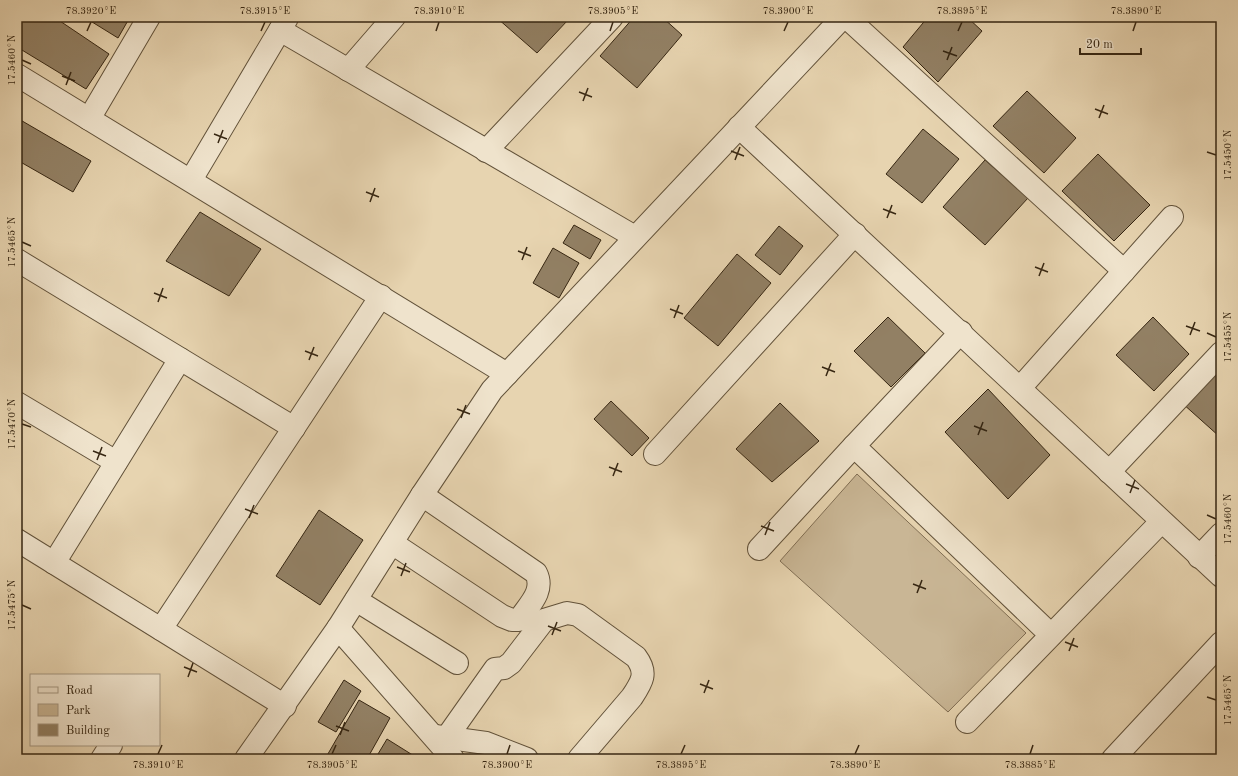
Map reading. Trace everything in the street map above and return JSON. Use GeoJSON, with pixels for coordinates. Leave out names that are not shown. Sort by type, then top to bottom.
{"type":"FeatureCollection","features":[{"type":"Feature","properties":{"kind":"street"},"geometry":{"type":"LineString","coordinates":[[89,119],[149,17]]}},
{"type":"Feature","properties":{"kind":"street"},"geometry":{"type":"LineString","coordinates":[[348,70],[394,17]]}},
{"type":"Feature","properties":{"kind":"street"},"geometry":{"type":"LineString","coordinates":[[486,151],[612,17]]}},
{"type":"Feature","properties":{"kind":"street"},"geometry":{"type":"LineString","coordinates":[[246,759],[285,706],[338,628],[422,495],[492,390],[843,17]]}},
{"type":"Feature","properties":{"kind":"street"},"geometry":{"type":"LineString","coordinates":[[846,17],[1124,271]]}},
{"type":"Feature","properties":{"kind":"street"},"geometry":{"type":"LineString","coordinates":[[190,180],[284,24],[348,70],[635,237]]}},
{"type":"Feature","properties":{"kind":"street"},"geometry":{"type":"LineString","coordinates":[[17,75],[508,374]]}},
{"type":"Feature","properties":{"kind":"street"},"geometry":{"type":"LineString","coordinates":[[739,127],[961,332],[1161,522],[1221,576]]}},
{"type":"Feature","properties":{"kind":"street"},"geometry":{"type":"LineString","coordinates":[[1020,388],[1172,217]]}},
{"type":"Feature","properties":{"kind":"street"},"geometry":{"type":"LineString","coordinates":[[654,454],[854,234]]}},
{"type":"Feature","properties":{"kind":"street"},"geometry":{"type":"LineString","coordinates":[[17,260],[294,428]]}},
{"type":"Feature","properties":{"kind":"street"},"geometry":{"type":"LineString","coordinates":[[161,629],[381,296]]}},
{"type":"Feature","properties":{"kind":"street"},"geometry":{"type":"LineString","coordinates":[[759,549],[961,332]]}},
{"type":"Feature","properties":{"kind":"street"},"geometry":{"type":"LineString","coordinates":[[1108,472],[1221,352]]}},
{"type":"Feature","properties":{"kind":"street"},"geometry":{"type":"LineString","coordinates":[[54,563],[180,359]]}},
{"type":"Feature","properties":{"kind":"street"},"geometry":{"type":"LineString","coordinates":[[17,403],[116,462]]}},
{"type":"Feature","properties":{"kind":"street"},"geometry":{"type":"LineString","coordinates":[[854,446],[1051,635]]}},
{"type":"Feature","properties":{"kind":"street"},"geometry":{"type":"LineString","coordinates":[[392,543],[502,616],[512,620],[519,620],[537,593],[540,585],[536,573],[422,495]]}},
{"type":"Feature","properties":{"kind":"street"},"geometry":{"type":"LineString","coordinates":[[967,722],[1161,522]]}},
{"type":"Feature","properties":{"kind":"street"},"geometry":{"type":"LineString","coordinates":[[1199,557],[1221,534]]}},
{"type":"Feature","properties":{"kind":"street"},"geometry":{"type":"LineString","coordinates":[[17,540],[285,706]]}},
{"type":"Feature","properties":{"kind":"street"},"geometry":{"type":"LineString","coordinates":[[356,600],[457,663]]}},
{"type":"Feature","properties":{"kind":"street"},"geometry":{"type":"LineString","coordinates":[[440,736],[495,669],[504,668],[511,663],[544,620],[567,613],[578,615],[636,657],[642,664],[643,674],[640,686],[632,697],[579,759]]}},
{"type":"Feature","properties":{"kind":"street"},"geometry":{"type":"LineString","coordinates":[[338,628],[440,736],[453,759]]}},
{"type":"Feature","properties":{"kind":"street"},"geometry":{"type":"LineString","coordinates":[[1113,759],[1221,643]]}},
{"type":"Feature","properties":{"kind":"street"},"geometry":{"type":"LineString","coordinates":[[440,736],[486,743],[527,759]]}},
{"type":"Feature","properties":{"kind":"street"},"geometry":{"type":"LineString","coordinates":[[102,759],[111,746]]}},
{"type":"Feature","properties":{"kind":"green space"},"geometry":{"type":"Polygon","coordinates":[[[857,474],[1026,633],[948,712],[780,561],[857,474]]]}},
{"type":"Feature","properties":{"kind":"building"},"geometry":{"type":"Polygon","coordinates":[[[17,17],[54,17],[109,54],[86,89],[17,47],[17,17]]]}},
{"type":"Feature","properties":{"kind":"building"},"geometry":{"type":"Polygon","coordinates":[[[84,17],[130,17],[118,38],[84,17]]]}},
{"type":"Feature","properties":{"kind":"building"},"geometry":{"type":"Polygon","coordinates":[[[564,17],[568,20],[537,53],[497,18],[564,17]]]}},
{"type":"Feature","properties":{"kind":"building"},"geometry":{"type":"Polygon","coordinates":[[[634,17],[662,17],[682,35],[637,88],[600,56],[634,17]]]}},
{"type":"Feature","properties":{"kind":"building"},"geometry":{"type":"Polygon","coordinates":[[[928,17],[967,17],[982,31],[938,82],[903,47],[928,17]]]}},
{"type":"Feature","properties":{"kind":"building"},"geometry":{"type":"Polygon","coordinates":[[[1027,91],[1076,138],[1044,173],[993,126],[1027,91]]]}},
{"type":"Feature","properties":{"kind":"building"},"geometry":{"type":"Polygon","coordinates":[[[17,118],[91,161],[73,192],[17,160],[17,118]]]}},
{"type":"Feature","properties":{"kind":"building"},"geometry":{"type":"Polygon","coordinates":[[[923,129],[959,159],[922,203],[886,174],[923,129]]]}},
{"type":"Feature","properties":{"kind":"building"},"geometry":{"type":"Polygon","coordinates":[[[1098,154],[1150,205],[1114,241],[1062,191],[1098,154]]]}},
{"type":"Feature","properties":{"kind":"building"},"geometry":{"type":"Polygon","coordinates":[[[985,160],[1028,198],[985,245],[943,207],[985,160]]]}},
{"type":"Feature","properties":{"kind":"building"},"geometry":{"type":"Polygon","coordinates":[[[200,212],[261,249],[229,296],[166,261],[200,212]]]}},
{"type":"Feature","properties":{"kind":"building"},"geometry":{"type":"Polygon","coordinates":[[[574,225],[601,240],[590,259],[563,243],[574,225]]]}},
{"type":"Feature","properties":{"kind":"building"},"geometry":{"type":"Polygon","coordinates":[[[779,226],[803,246],[780,275],[755,255],[779,226]]]}},
{"type":"Feature","properties":{"kind":"building"},"geometry":{"type":"Polygon","coordinates":[[[553,248],[579,263],[559,298],[533,283],[553,248]]]}},
{"type":"Feature","properties":{"kind":"building"},"geometry":{"type":"Polygon","coordinates":[[[737,254],[771,283],[718,346],[684,318],[737,254]]]}},
{"type":"Feature","properties":{"kind":"building"},"geometry":{"type":"Polygon","coordinates":[[[888,317],[925,353],[891,387],[854,351],[888,317]]]}},
{"type":"Feature","properties":{"kind":"building"},"geometry":{"type":"Polygon","coordinates":[[[1153,317],[1189,354],[1154,391],[1116,355],[1153,317]]]}},
{"type":"Feature","properties":{"kind":"building"},"geometry":{"type":"Polygon","coordinates":[[[1214,368],[1221,374],[1220,437],[1182,403],[1214,368]]]}},
{"type":"Feature","properties":{"kind":"building"},"geometry":{"type":"Polygon","coordinates":[[[988,389],[1050,455],[1008,499],[945,432],[988,389]]]}},
{"type":"Feature","properties":{"kind":"building"},"geometry":{"type":"Polygon","coordinates":[[[611,401],[649,438],[632,456],[594,419],[611,401]]]}},
{"type":"Feature","properties":{"kind":"building"},"geometry":{"type":"Polygon","coordinates":[[[780,403],[819,441],[772,482],[736,449],[780,403]]]}},
{"type":"Feature","properties":{"kind":"building"},"geometry":{"type":"Polygon","coordinates":[[[319,510],[363,540],[320,605],[276,576],[319,510]]]}},
{"type":"Feature","properties":{"kind":"building"},"geometry":{"type":"Polygon","coordinates":[[[344,680],[361,691],[336,732],[318,722],[344,680]]]}},
{"type":"Feature","properties":{"kind":"building"},"geometry":{"type":"Polygon","coordinates":[[[359,700],[390,718],[367,759],[325,759],[359,700]]]}},
{"type":"Feature","properties":{"kind":"building"},"geometry":{"type":"Polygon","coordinates":[[[387,739],[419,759],[375,759],[387,739]]]}}]}
